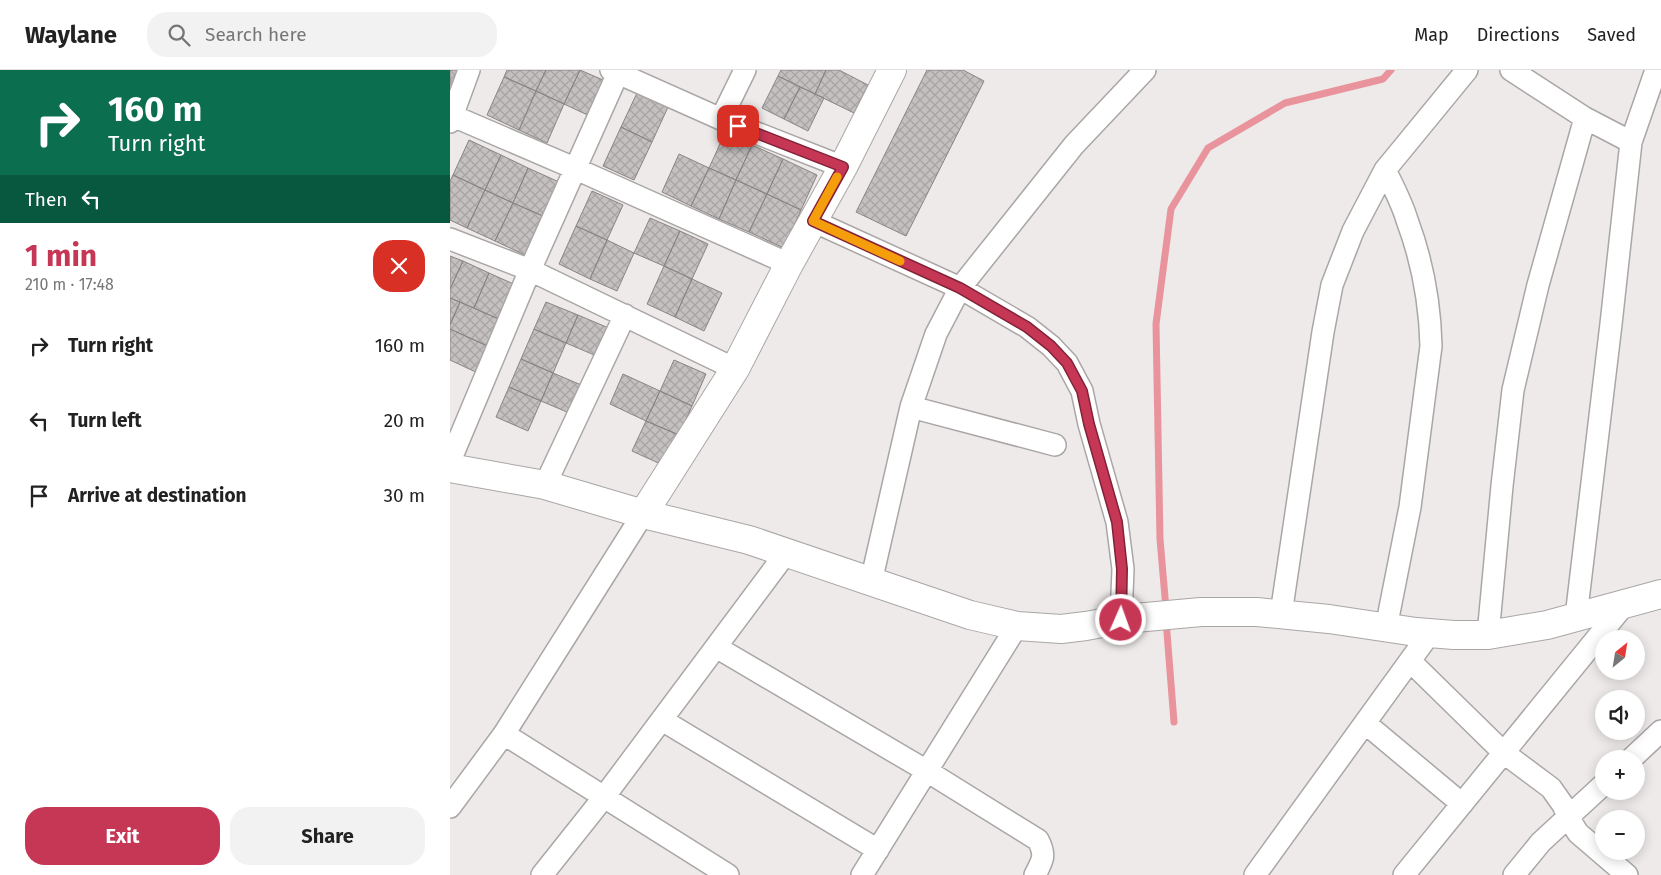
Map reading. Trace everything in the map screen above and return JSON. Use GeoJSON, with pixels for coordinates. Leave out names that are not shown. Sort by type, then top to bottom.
{"type":"FeatureCollection","features":[{"type":"Feature","properties":{"kind":"street"},"geometry":{"type":"LineString","coordinates":[[469,70],[451,119],[574,168],[789,264]]}},
{"type":"Feature","properties":{"kind":"street"},"geometry":{"type":"LineString","coordinates":[[721,119],[745,70]]}},
{"type":"Feature","properties":{"kind":"street"},"geometry":{"type":"LineString","coordinates":[[450,807],[504,734],[735,369],[789,264],[843,167],[892,70]]}},
{"type":"Feature","properties":{"kind":"street"},"geometry":{"type":"LineString","coordinates":[[871,582],[911,407],[936,334],[960,288],[1074,144],[1145,70]]}},
{"type":"Feature","properties":{"kind":"street"},"geometry":{"type":"LineString","coordinates":[[1281,614],[1323,332],[1332,285],[1353,231],[1386,170],[1467,70]]}},
{"type":"Feature","properties":{"kind":"street"},"geometry":{"type":"LineString","coordinates":[[1511,70],[1585,118],[1631,142]]}},
{"type":"Feature","properties":{"kind":"street"},"geometry":{"type":"LineString","coordinates":[[1576,617],[1612,324],[1631,142],[1656,70]]}},
{"type":"Feature","properties":{"kind":"street"},"geometry":{"type":"LineString","coordinates":[[450,461],[614,72],[721,119],[843,167]]}},
{"type":"Feature","properties":{"kind":"street"},"geometry":{"type":"LineString","coordinates":[[1488,635],[1513,390],[1538,285],[1585,118]]}},
{"type":"Feature","properties":{"kind":"street"},"geometry":{"type":"LineString","coordinates":[[1386,170],[1407,219],[1418,256],[1425,286],[1431,346],[1410,507],[1386,628]]}},
{"type":"Feature","properties":{"kind":"street"},"geometry":{"type":"LineString","coordinates":[[813,221],[960,288],[1027,327],[1051,346],[1067,363],[1082,391],[1089,424],[1117,522],[1122,569],[1122,619]]}},
{"type":"Feature","properties":{"kind":"street"},"geometry":{"type":"LineString","coordinates":[[450,239],[530,270],[735,369]]}},
{"type":"Feature","properties":{"kind":"street"},"geometry":{"type":"LineString","coordinates":[[545,485],[625,315]]}},
{"type":"Feature","properties":{"kind":"street"},"geometry":{"type":"LineString","coordinates":[[911,407],[1055,446]]}},
{"type":"Feature","properties":{"kind":"street"},"geometry":{"type":"LineString","coordinates":[[450,468],[545,485],[643,514],[749,540],[970,615],[1017,626],[1061,629],[1122,619],[1201,612],[1281,614],[1430,633],[1488,635],[1547,625],[1661,594]]}},
{"type":"Feature","properties":{"kind":"street"},"geometry":{"type":"LineString","coordinates":[[542,875],[604,798],[786,553]]}},
{"type":"Feature","properties":{"kind":"street"},"geometry":{"type":"LineString","coordinates":[[1404,875],[1624,605]]}},
{"type":"Feature","properties":{"kind":"street"},"geometry":{"type":"LineString","coordinates":[[862,875],[1017,626]]}},
{"type":"Feature","properties":{"kind":"street"},"geometry":{"type":"LineString","coordinates":[[1255,875],[1430,633]]}},
{"type":"Feature","properties":{"kind":"street"},"geometry":{"type":"LineString","coordinates":[[716,647],[927,771],[1038,840],[1043,850],[1043,860],[1035,875]]}},
{"type":"Feature","properties":{"kind":"street"},"geometry":{"type":"LineString","coordinates":[[1410,661],[1504,753],[1551,788],[1563,805],[1578,833],[1627,875]]}},
{"type":"Feature","properties":{"kind":"street"},"geometry":{"type":"LineString","coordinates":[[662,720],[878,850]]}},
{"type":"Feature","properties":{"kind":"street"},"geometry":{"type":"LineString","coordinates":[[1365,723],[1462,804]]}},
{"type":"Feature","properties":{"kind":"street"},"geometry":{"type":"LineString","coordinates":[[1641,750],[1661,731]]}},
{"type":"Feature","properties":{"kind":"street"},"geometry":{"type":"LineString","coordinates":[[504,734],[728,875]]}},
{"type":"Feature","properties":{"kind":"street"},"geometry":{"type":"LineString","coordinates":[[1514,875],[1541,842],[1595,792]]}},
{"type":"Feature","properties":{"kind":"building"},"geometry":{"type":"Polygon","coordinates":[[[450,70],[463,70],[454,92],[450,90],[450,70]]]}},
{"type":"Feature","properties":{"kind":"building"},"geometry":{"type":"Polygon","coordinates":[[[507,70],[546,70],[536,91],[504,77],[507,70]]]}},
{"type":"Feature","properties":{"kind":"building"},"geometry":{"type":"Polygon","coordinates":[[[546,70],[580,70],[564,104],[536,91],[546,70]]]}},
{"type":"Feature","properties":{"kind":"building"},"geometry":{"type":"Polygon","coordinates":[[[580,70],[610,83],[594,118],[564,104],[580,70]]]}},
{"type":"Feature","properties":{"kind":"building"},"geometry":{"type":"Polygon","coordinates":[[[781,70],[826,70],[815,94],[778,76],[781,70]]]}},
{"type":"Feature","properties":{"kind":"building"},"geometry":{"type":"Polygon","coordinates":[[[826,70],[839,70],[868,85],[854,113],[815,94],[826,70]]]}},
{"type":"Feature","properties":{"kind":"building"},"geometry":{"type":"Polygon","coordinates":[[[927,70],[963,70],[984,81],[906,236],[856,212],[927,70]]]}},
{"type":"Feature","properties":{"kind":"building"},"geometry":{"type":"Polygon","coordinates":[[[778,76],[800,87],[784,119],[762,108],[778,76]]]}},
{"type":"Feature","properties":{"kind":"building"},"geometry":{"type":"Polygon","coordinates":[[[504,77],[536,91],[519,130],[487,115],[504,77]]]}},
{"type":"Feature","properties":{"kind":"building"},"geometry":{"type":"Polygon","coordinates":[[[800,87],[824,98],[808,131],[784,119],[800,87]]]}},
{"type":"Feature","properties":{"kind":"building"},"geometry":{"type":"Polygon","coordinates":[[[536,91],[564,104],[547,143],[519,130],[536,91]]]}},
{"type":"Feature","properties":{"kind":"building"},"geometry":{"type":"Polygon","coordinates":[[[637,93],[668,107],[652,142],[621,127],[637,93]]]}},
{"type":"Feature","properties":{"kind":"building"},"geometry":{"type":"Polygon","coordinates":[[[621,127],[652,142],[634,180],[603,166],[621,127]]]}},
{"type":"Feature","properties":{"kind":"building"},"geometry":{"type":"Polygon","coordinates":[[[725,133],[752,145],[736,180],[709,168],[725,133]]]}},
{"type":"Feature","properties":{"kind":"building"},"geometry":{"type":"Polygon","coordinates":[[[469,140],[501,155],[485,190],[453,175],[469,140]]]}},
{"type":"Feature","properties":{"kind":"building"},"geometry":{"type":"Polygon","coordinates":[[[752,145],[783,159],[767,194],[736,180],[752,145]]]}},
{"type":"Feature","properties":{"kind":"building"},"geometry":{"type":"Polygon","coordinates":[[[679,154],[709,168],[691,206],[662,192],[679,154]]]}},
{"type":"Feature","properties":{"kind":"building"},"geometry":{"type":"Polygon","coordinates":[[[501,155],[528,168],[513,203],[485,190],[501,155]]]}},
{"type":"Feature","properties":{"kind":"building"},"geometry":{"type":"Polygon","coordinates":[[[783,159],[817,175],[801,210],[767,194],[783,159]]]}},
{"type":"Feature","properties":{"kind":"building"},"geometry":{"type":"Polygon","coordinates":[[[528,168],[559,182],[543,216],[513,203],[528,168]]]}},
{"type":"Feature","properties":{"kind":"building"},"geometry":{"type":"Polygon","coordinates":[[[709,168],[736,180],[719,219],[691,206],[709,168]]]}},
{"type":"Feature","properties":{"kind":"building"},"geometry":{"type":"Polygon","coordinates":[[[453,175],[485,190],[467,228],[450,220],[450,181],[453,175]]]}},
{"type":"Feature","properties":{"kind":"building"},"geometry":{"type":"Polygon","coordinates":[[[736,180],[767,194],[749,232],[719,219],[736,180]]]}},
{"type":"Feature","properties":{"kind":"building"},"geometry":{"type":"Polygon","coordinates":[[[485,190],[513,203],[495,241],[467,228],[485,190]]]}},
{"type":"Feature","properties":{"kind":"building"},"geometry":{"type":"Polygon","coordinates":[[[592,191],[623,205],[607,240],[576,226],[592,191]]]}},
{"type":"Feature","properties":{"kind":"building"},"geometry":{"type":"Polygon","coordinates":[[[767,194],[801,210],[784,248],[749,232],[767,194]]]}},
{"type":"Feature","properties":{"kind":"building"},"geometry":{"type":"Polygon","coordinates":[[[513,203],[543,216],[525,255],[495,241],[513,203]]]}},
{"type":"Feature","properties":{"kind":"building"},"geometry":{"type":"Polygon","coordinates":[[[650,218],[680,231],[664,266],[634,253],[650,218]]]}},
{"type":"Feature","properties":{"kind":"building"},"geometry":{"type":"Polygon","coordinates":[[[576,226],[607,240],[590,279],[559,264],[576,226]]]}},
{"type":"Feature","properties":{"kind":"building"},"geometry":{"type":"Polygon","coordinates":[[[680,231],[708,244],[692,279],[664,266],[680,231]]]}},
{"type":"Feature","properties":{"kind":"building"},"geometry":{"type":"Polygon","coordinates":[[[607,240],[634,253],[617,291],[590,279],[607,240]]]}},
{"type":"Feature","properties":{"kind":"building"},"geometry":{"type":"Polygon","coordinates":[[[450,256],[463,261],[450,289],[450,256]]]}},
{"type":"Feature","properties":{"kind":"building"},"geometry":{"type":"Polygon","coordinates":[[[463,261],[489,273],[474,308],[450,298],[450,289],[463,261]]]}},
{"type":"Feature","properties":{"kind":"building"},"geometry":{"type":"Polygon","coordinates":[[[664,266],[692,279],[675,317],[647,304],[664,266]]]}},
{"type":"Feature","properties":{"kind":"building"},"geometry":{"type":"Polygon","coordinates":[[[489,273],[518,286],[503,321],[474,308],[489,273]]]}},
{"type":"Feature","properties":{"kind":"building"},"geometry":{"type":"Polygon","coordinates":[[[692,279],[722,293],[704,331],[675,317],[692,279]]]}},
{"type":"Feature","properties":{"kind":"building"},"geometry":{"type":"Polygon","coordinates":[[[450,298],[460,302],[450,325],[450,298]]]}},
{"type":"Feature","properties":{"kind":"building"},"geometry":{"type":"Polygon","coordinates":[[[460,302],[503,321],[492,348],[450,329],[460,302]]]}},
{"type":"Feature","properties":{"kind":"building"},"geometry":{"type":"Polygon","coordinates":[[[546,302],[578,315],[566,343],[534,329],[546,302]]]}},
{"type":"Feature","properties":{"kind":"building"},"geometry":{"type":"Polygon","coordinates":[[[578,315],[611,329],[599,357],[566,343],[578,315]]]}},
{"type":"Feature","properties":{"kind":"building"},"geometry":{"type":"Polygon","coordinates":[[[450,329],[492,348],[480,374],[450,360],[450,329]]]}},
{"type":"Feature","properties":{"kind":"building"},"geometry":{"type":"Polygon","coordinates":[[[534,329],[566,343],[553,373],[521,359],[534,329]]]}},
{"type":"Feature","properties":{"kind":"building"},"geometry":{"type":"Polygon","coordinates":[[[521,359],[553,373],[541,401],[509,387],[521,359]]]}},
{"type":"Feature","properties":{"kind":"building"},"geometry":{"type":"Polygon","coordinates":[[[674,360],[706,374],[692,406],[660,391],[674,360]]]}},
{"type":"Feature","properties":{"kind":"building"},"geometry":{"type":"Polygon","coordinates":[[[553,373],[586,387],[574,415],[541,401],[553,373]]]}},
{"type":"Feature","properties":{"kind":"building"},"geometry":{"type":"Polygon","coordinates":[[[623,374],[660,391],[646,421],[610,404],[623,374]]]}},
{"type":"Feature","properties":{"kind":"building"},"geometry":{"type":"Polygon","coordinates":[[[509,387],[541,401],[528,431],[496,417],[509,387]]]}},
{"type":"Feature","properties":{"kind":"building"},"geometry":{"type":"Polygon","coordinates":[[[660,391],[692,406],[679,435],[646,421],[660,391]]]}},
{"type":"Feature","properties":{"kind":"building"},"geometry":{"type":"Polygon","coordinates":[[[646,421],[679,435],[665,466],[632,451],[646,421]]]}},
{"type":"Feature","properties":{"kind":"waterway"},"geometry":{"type":"LineString","coordinates":[[1166,609],[1160,539],[1156,324],[1171,209],[1208,148],[1285,103],[1383,79],[1391,70]]}},
{"type":"Feature","properties":{"kind":"waterway"},"geometry":{"type":"LineString","coordinates":[[1166,620],[1174,722]]}},
{"type":"Feature","properties":{"kind":"slow traffic"},"geometry":{"type":"LineString","coordinates":[[837,177],[813,221],[900,261]]}},
{"type":"Feature","properties":{"kind":"route"},"geometry":{"type":"LineString","coordinates":[[738,126],[843,167],[813,221],[960,288],[1027,327],[1051,346],[1067,363],[1082,391],[1089,424],[1117,522],[1122,569],[1121,620]]}}]}
